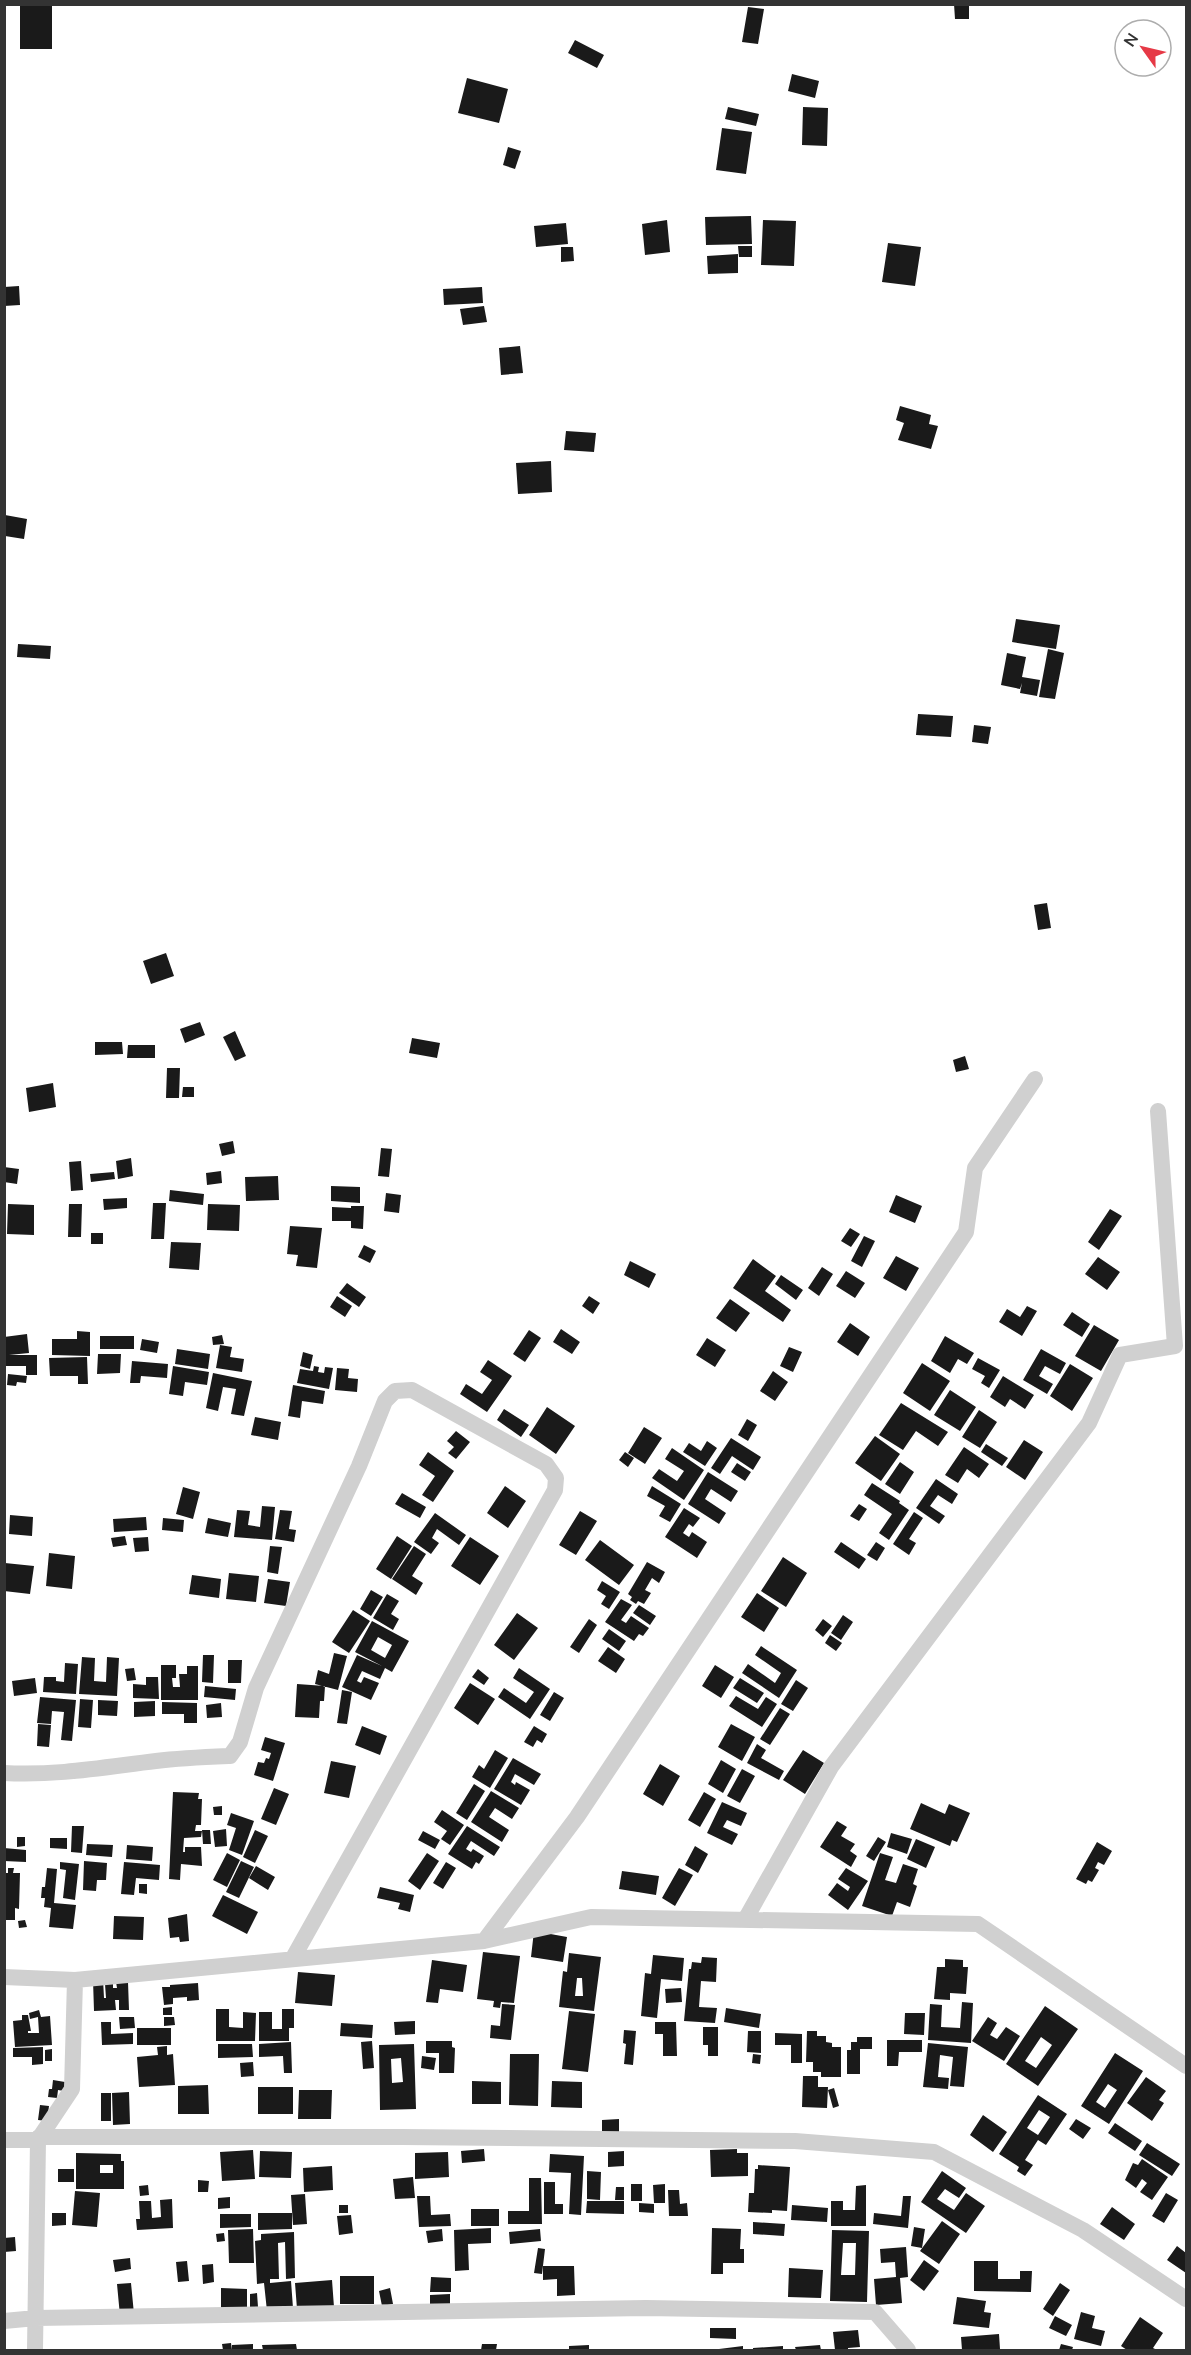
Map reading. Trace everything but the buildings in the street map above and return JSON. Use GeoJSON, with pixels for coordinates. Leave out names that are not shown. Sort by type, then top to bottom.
{"type":"FeatureCollection","features":[{"type":"Feature","properties":{"kind":"street"},"geometry":{"type":"LineString","coordinates":[[484,1941],[577,1817],[966,1232],[975,1168],[1035,1079]]}},
{"type":"Feature","properties":{"kind":"street"},"geometry":{"type":"LineString","coordinates":[[746,1920],[831,1767],[1089,1423],[1120,1355],[1175,1346],[1158,1111]]}},
{"type":"Feature","properties":{"kind":"street"},"geometry":{"type":"LineString","coordinates":[[4,1773],[82,1772],[158,1761],[230,1756],[240,1742],[256,1688],[359,1466],[385,1401],[395,1391],[412,1389],[546,1464],[556,1478],[555,1490],[293,1958]]}},
{"type":"Feature","properties":{"kind":"street"},"geometry":{"type":"LineString","coordinates":[[4,1977],[75,1980],[484,1941],[591,1917],[978,1924],[1186,2066]]}},
{"type":"Feature","properties":{"kind":"street"},"geometry":{"type":"LineString","coordinates":[[35,2350],[38,2138],[72,2089],[75,1980]]}},
{"type":"Feature","properties":{"kind":"street"},"geometry":{"type":"LineString","coordinates":[[4,2140],[414,2137],[795,2141],[934,2152],[1083,2230],[1186,2299]]}},
{"type":"Feature","properties":{"kind":"street"},"geometry":{"type":"LineString","coordinates":[[4,2321],[36,2318],[646,2308],[875,2312],[908,2350]]}}]}
